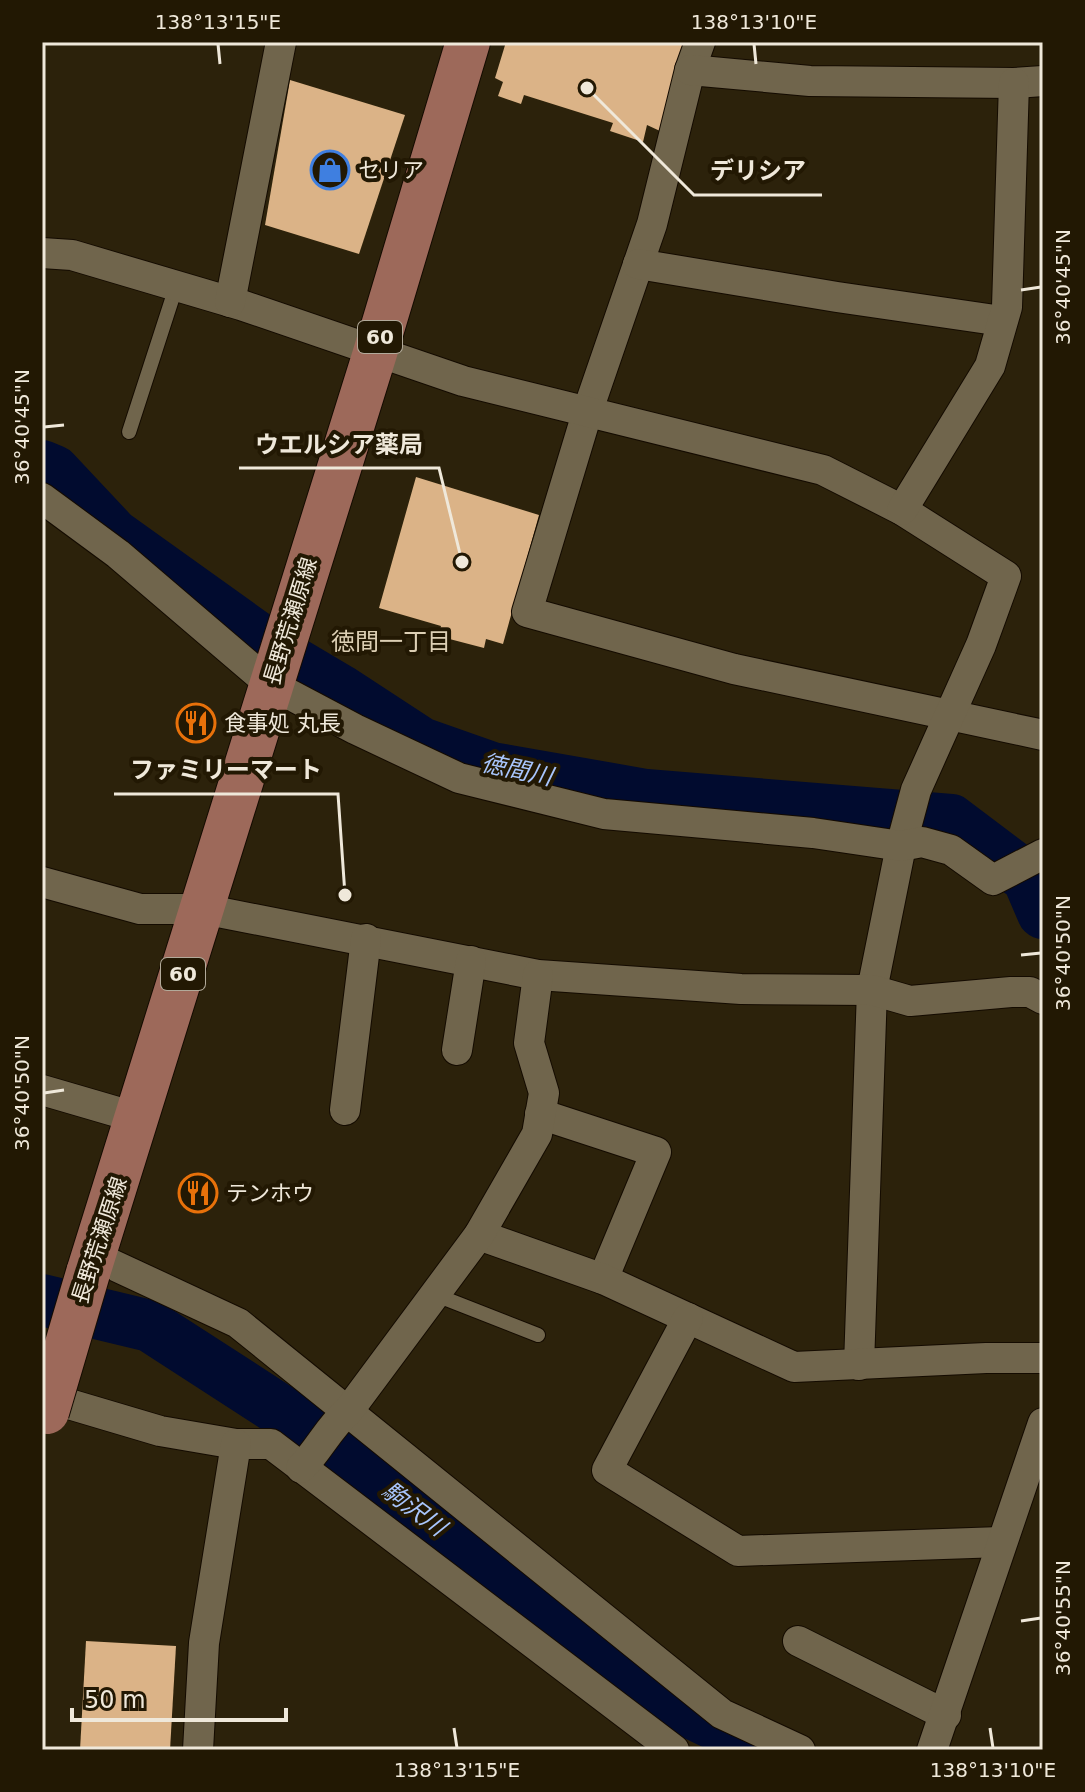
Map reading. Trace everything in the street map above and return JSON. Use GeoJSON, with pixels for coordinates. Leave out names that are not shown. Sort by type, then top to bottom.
{"type":"FeatureCollection","features":[{"type":"Feature","properties":{"kind":"main road","name":"長野荒瀬原線"},"geometry":{"type":"LineString","coordinates":[[44,1412],[203,909],[468,42]]}},
{"type":"Feature","properties":{"kind":"street"},"geometry":{"type":"LineString","coordinates":[[230,302],[281,42]]}},
{"type":"Feature","properties":{"kind":"street"},"geometry":{"type":"LineString","coordinates":[[902,510],[990,366],[1007,307],[1029,82],[810,81],[695,56],[652,224],[588,410],[527,612],[734,669],[1043,735]]}},
{"type":"Feature","properties":{"kind":"street"},"geometry":{"type":"LineString","coordinates":[[42,253],[72,255],[230,302],[463,381],[823,470],[902,510],[1006,576],[981,645],[916,790],[872,990],[859,1365]]}},
{"type":"Feature","properties":{"kind":"street"},"geometry":{"type":"LineString","coordinates":[[638,264],[1002,321]]}},
{"type":"Feature","properties":{"kind":"street"},"geometry":{"type":"LineString","coordinates":[[42,498],[118,554],[272,679],[355,729],[459,778],[604,814],[922,842],[951,850],[993,880],[1026,862]]}},
{"type":"Feature","properties":{"kind":"street"},"geometry":{"type":"LineString","coordinates":[[42,882],[140,909],[203,909],[538,975],[727,989],[872,990],[910,1001],[1011,992],[1030,992],[1043,999]]}},
{"type":"Feature","properties":{"kind":"street"},"geometry":{"type":"LineString","coordinates":[[345,1110],[366,939]]}},
{"type":"Feature","properties":{"kind":"street"},"geometry":{"type":"LineString","coordinates":[[457,1050],[471,961]]}},
{"type":"Feature","properties":{"kind":"street"},"geometry":{"type":"LineString","coordinates":[[307,1462],[479,1235],[537,1134],[544,1093],[529,1043],[538,975]]}},
{"type":"Feature","properties":{"kind":"street"},"geometry":{"type":"LineString","coordinates":[[42,1090],[138,1118]]}},
{"type":"Feature","properties":{"kind":"street"},"geometry":{"type":"LineString","coordinates":[[540,1114],[656,1152],[603,1279]]}},
{"type":"Feature","properties":{"kind":"street"},"geometry":{"type":"LineString","coordinates":[[479,1235],[603,1279],[794,1367],[1043,1358]]}},
{"type":"Feature","properties":{"kind":"street"},"geometry":{"type":"LineString","coordinates":[[91,1264],[238,1323],[342,1416],[722,1714],[800,1750]]}},
{"type":"Feature","properties":{"kind":"street"},"geometry":{"type":"LineString","coordinates":[[688,1318],[607,1470],[738,1551],[1001,1542]]}},
{"type":"Feature","properties":{"kind":"street"},"geometry":{"type":"LineString","coordinates":[[44,1412],[236,1444],[271,1444],[307,1462],[674,1750]]}},
{"type":"Feature","properties":{"kind":"street"},"geometry":{"type":"LineString","coordinates":[[932,1750],[1043,1423]]}},
{"type":"Feature","properties":{"kind":"street"},"geometry":{"type":"LineString","coordinates":[[198,1750],[204,1643],[236,1444]]}},
{"type":"Feature","properties":{"kind":"street"},"geometry":{"type":"LineString","coordinates":[[798,1641],[946,1715]]}},
{"type":"Feature","properties":{"kind":"lane"},"geometry":{"type":"LineString","coordinates":[[129,432],[176,287]]}},
{"type":"Feature","properties":{"kind":"lane"},"geometry":{"type":"LineString","coordinates":[[436,1295],[538,1335]]}},
{"type":"Feature","properties":{"kind":"building"},"geometry":{"type":"Polygon","coordinates":[[[506,42],[687,42],[660,131],[647,125],[643,142],[610,131],[613,123],[524,95],[521,104],[498,96],[503,82],[495,78],[506,42]]]}},
{"type":"Feature","properties":{"kind":"building","name":"セリア"},"geometry":{"type":"Polygon","coordinates":[[[290,80],[405,115],[359,254],[265,225],[290,80]]]}},
{"type":"Feature","properties":{"kind":"building"},"geometry":{"type":"Polygon","coordinates":[[[416,477],[539,515],[503,644],[486,639],[484,648],[438,636],[441,626],[379,608],[416,477]]]}},
{"type":"Feature","properties":{"kind":"building"},"geometry":{"type":"Polygon","coordinates":[[[86,1641],[176,1646],[170,1750],[80,1750],[86,1641]]]}},
{"type":"Feature","properties":{"kind":"waterway","name":"徳間川"},"geometry":{"type":"LineString","coordinates":[[42,466],[54,471],[114,535],[286,658],[421,743],[492,768],[646,795],[951,820],[1028,878],[1043,913]]}},
{"type":"Feature","properties":{"kind":"waterway","name":"駒沢川"},"geometry":{"type":"LineString","coordinates":[[42,1300],[150,1326],[286,1414],[667,1701],[767,1749]]}},
{"type":"Feature","properties":{"kind":"place","name":"デリシア"},"geometry":{"type":"Point","coordinates":[587,88]}},
{"type":"Feature","properties":{"kind":"place","name":"セリア"},"geometry":{"type":"Point","coordinates":[330,170]}},
{"type":"Feature","properties":{"kind":"place","name":"ウエルシア薬局"},"geometry":{"type":"Point","coordinates":[462,562]}},
{"type":"Feature","properties":{"kind":"place","name":"食事処 丸長"},"geometry":{"type":"Point","coordinates":[196,723]}},
{"type":"Feature","properties":{"kind":"place","name":"ファミリーマート"},"geometry":{"type":"Point","coordinates":[345,895]}},
{"type":"Feature","properties":{"kind":"place","name":"テンホウ"},"geometry":{"type":"Point","coordinates":[198,1193]}},
{"type":"Feature","properties":{"kind":"district","name":"徳間一丁目"},"geometry":{"type":"Point","coordinates":[391,642]}}]}
